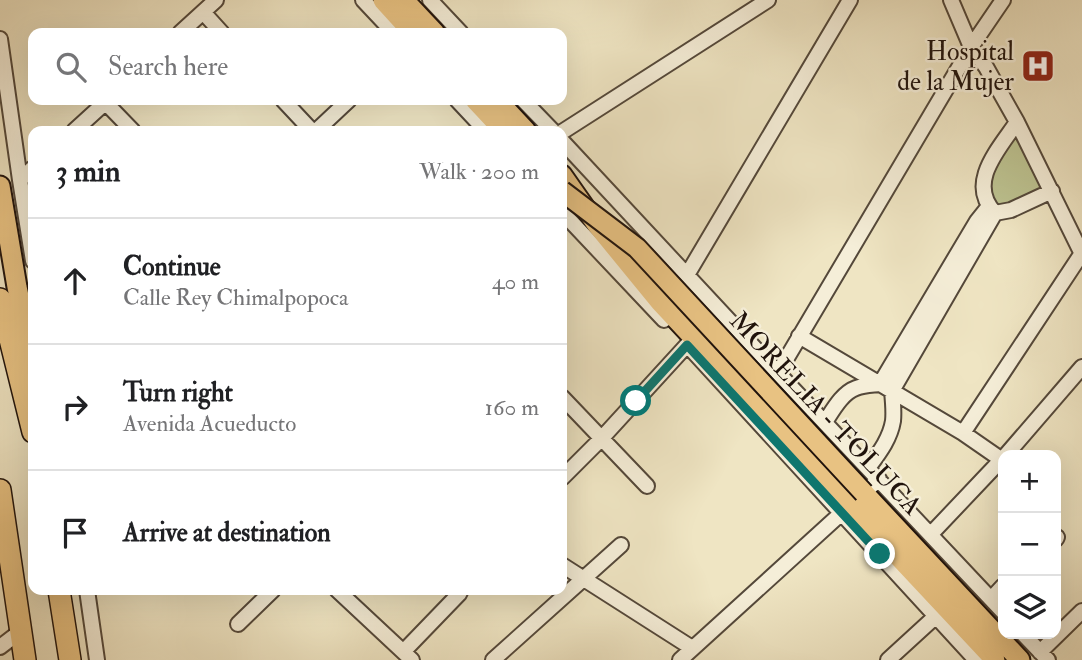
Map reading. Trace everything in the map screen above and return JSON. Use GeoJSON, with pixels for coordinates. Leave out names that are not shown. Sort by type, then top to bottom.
{"type":"FeatureCollection","features":[{"type":"Feature","properties":{"kind":"highway"},"geometry":{"type":"LineString","coordinates":[[0,299],[28,407]]}},
{"type":"Feature","properties":{"kind":"highway"},"geometry":{"type":"LineString","coordinates":[[0,490],[25,660]]}},
{"type":"Feature","properties":{"kind":"highway"},"geometry":{"type":"LineString","coordinates":[[60,595],[70,660]]}},
{"type":"Feature","properties":{"kind":"main road"},"geometry":{"type":"LineString","coordinates":[[383,0],[408,28]]}},
{"type":"Feature","properties":{"kind":"main road"},"geometry":{"type":"LineString","coordinates":[[404,0],[430,28]]}},
{"type":"Feature","properties":{"kind":"main road"},"geometry":{"type":"LineString","coordinates":[[480,105],[499,126]]}},
{"type":"Feature","properties":{"kind":"main road"},"geometry":{"type":"LineString","coordinates":[[501,105],[521,126]]}},
{"type":"Feature","properties":{"kind":"main road","name":"MORELIA - TOLUCA"},"geometry":{"type":"LineString","coordinates":[[567,182],[597,225],[660,302],[852,504],[995,660]]}},
{"type":"Feature","properties":{"kind":"main road"},"geometry":{"type":"LineString","coordinates":[[0,186],[28,339]]}},
{"type":"Feature","properties":{"kind":"main road","name":"MORELIA - TOLUCA"},"geometry":{"type":"LineString","coordinates":[[567,195],[637,248],[852,504],[1020,660]]}},
{"type":"Feature","properties":{"kind":"street"},"geometry":{"type":"LineString","coordinates":[[185,28],[216,0]]}},
{"type":"Feature","properties":{"kind":"street"},"geometry":{"type":"LineString","coordinates":[[363,0],[389,28]]}},
{"type":"Feature","properties":{"kind":"street"},"geometry":{"type":"LineString","coordinates":[[430,0],[456,28]]}},
{"type":"Feature","properties":{"kind":"street"},"geometry":{"type":"LineString","coordinates":[[567,129],[768,0]]}},
{"type":"Feature","properties":{"kind":"street"},"geometry":{"type":"LineString","coordinates":[[687,275],[850,0]]}},
{"type":"Feature","properties":{"kind":"street"},"geometry":{"type":"LineString","coordinates":[[951,0],[971,47],[986,67],[1017,122],[1082,254],[964,433]]}},
{"type":"Feature","properties":{"kind":"street"},"geometry":{"type":"LineString","coordinates":[[778,373],[971,47],[1003,0]]}},
{"type":"Feature","properties":{"kind":"street"},"geometry":{"type":"LineString","coordinates":[[203,12],[217,28]]}},
{"type":"Feature","properties":{"kind":"street"},"geometry":{"type":"LineString","coordinates":[[0,39],[28,226]]}},
{"type":"Feature","properties":{"kind":"street"},"geometry":{"type":"LineString","coordinates":[[79,126],[101,105]]}},
{"type":"Feature","properties":{"kind":"street"},"geometry":{"type":"LineString","coordinates":[[109,105],[128,126]]}},
{"type":"Feature","properties":{"kind":"street"},"geometry":{"type":"LineString","coordinates":[[288,105],[309,126]]}},
{"type":"Feature","properties":{"kind":"street"},"geometry":{"type":"LineString","coordinates":[[320,126],[343,105]]}},
{"type":"Feature","properties":{"kind":"street"},"geometry":{"type":"LineString","coordinates":[[462,105],[481,126]]}},
{"type":"Feature","properties":{"kind":"street"},"geometry":{"type":"LineString","coordinates":[[528,105],[548,126]]}},
{"type":"Feature","properties":{"kind":"street"},"geometry":{"type":"LineString","coordinates":[[992,209],[984,194],[985,173],[1017,122]]}},
{"type":"Feature","properties":{"kind":"street"},"geometry":{"type":"LineString","coordinates":[[567,146],[998,607]]}},
{"type":"Feature","properties":{"kind":"street"},"geometry":{"type":"LineString","coordinates":[[20,180],[28,173]]}},
{"type":"Feature","properties":{"kind":"street"},"geometry":{"type":"LineString","coordinates":[[868,468],[884,445],[893,420],[886,388],[976,221],[992,209],[1012,210],[1052,191]]}},
{"type":"Feature","properties":{"kind":"street"},"geometry":{"type":"LineString","coordinates":[[567,217],[687,345],[852,504],[936,616],[976,660]]}},
{"type":"Feature","properties":{"kind":"street"},"geometry":{"type":"LineString","coordinates":[[799,336],[998,454]]}},
{"type":"Feature","properties":{"kind":"street"},"geometry":{"type":"LineString","coordinates":[[567,473],[687,345]]}},
{"type":"Feature","properties":{"kind":"street"},"geometry":{"type":"LineString","coordinates":[[1011,450],[1082,368]]}},
{"type":"Feature","properties":{"kind":"street"},"geometry":{"type":"LineString","coordinates":[[825,422],[849,392],[857,388],[886,388]]}},
{"type":"Feature","properties":{"kind":"street"},"geometry":{"type":"LineString","coordinates":[[567,402],[647,486]]}},
{"type":"Feature","properties":{"kind":"street"},"geometry":{"type":"LineString","coordinates":[[931,534],[998,464]]}},
{"type":"Feature","properties":{"kind":"street"},"geometry":{"type":"LineString","coordinates":[[680,660],[879,479]]}},
{"type":"Feature","properties":{"kind":"street"},"geometry":{"type":"LineString","coordinates":[[567,594],[621,545]]}},
{"type":"Feature","properties":{"kind":"street"},"geometry":{"type":"LineString","coordinates":[[567,569],[692,649]]}},
{"type":"Feature","properties":{"kind":"street"},"geometry":{"type":"LineString","coordinates":[[991,599],[998,591]]}},
{"type":"Feature","properties":{"kind":"street"},"geometry":{"type":"LineString","coordinates":[[87,595],[97,660]]}},
{"type":"Feature","properties":{"kind":"street"},"geometry":{"type":"LineString","coordinates":[[238,624],[268,595]]}},
{"type":"Feature","properties":{"kind":"street"},"geometry":{"type":"LineString","coordinates":[[342,595],[408,655],[459,595]]}},
{"type":"Feature","properties":{"kind":"street"},"geometry":{"type":"LineString","coordinates":[[493,660],[566,595]]}},
{"type":"Feature","properties":{"kind":"street"},"geometry":{"type":"LineString","coordinates":[[1028,639],[1044,656],[1082,611]]}},
{"type":"Feature","properties":{"kind":"street"},"geometry":{"type":"LineString","coordinates":[[888,660],[936,616]]}},
{"type":"Feature","properties":{"kind":"street"},"geometry":{"type":"LineString","coordinates":[[0,648],[21,631]]}},
{"type":"Feature","properties":{"kind":"green space"},"geometry":{"type":"Polygon","coordinates":[[[1013,133],[1018,134],[1047,191],[1002,207],[994,203],[988,180],[1013,133]]]}},
{"type":"Feature","properties":{"kind":"place","name":"Hospital de la Mujer"},"geometry":{"type":"Point","coordinates":[1038,66]}},
{"type":"Feature","properties":{"kind":"route"},"geometry":{"type":"LineString","coordinates":[[636,401],[687,345],[880,554]]}}]}
